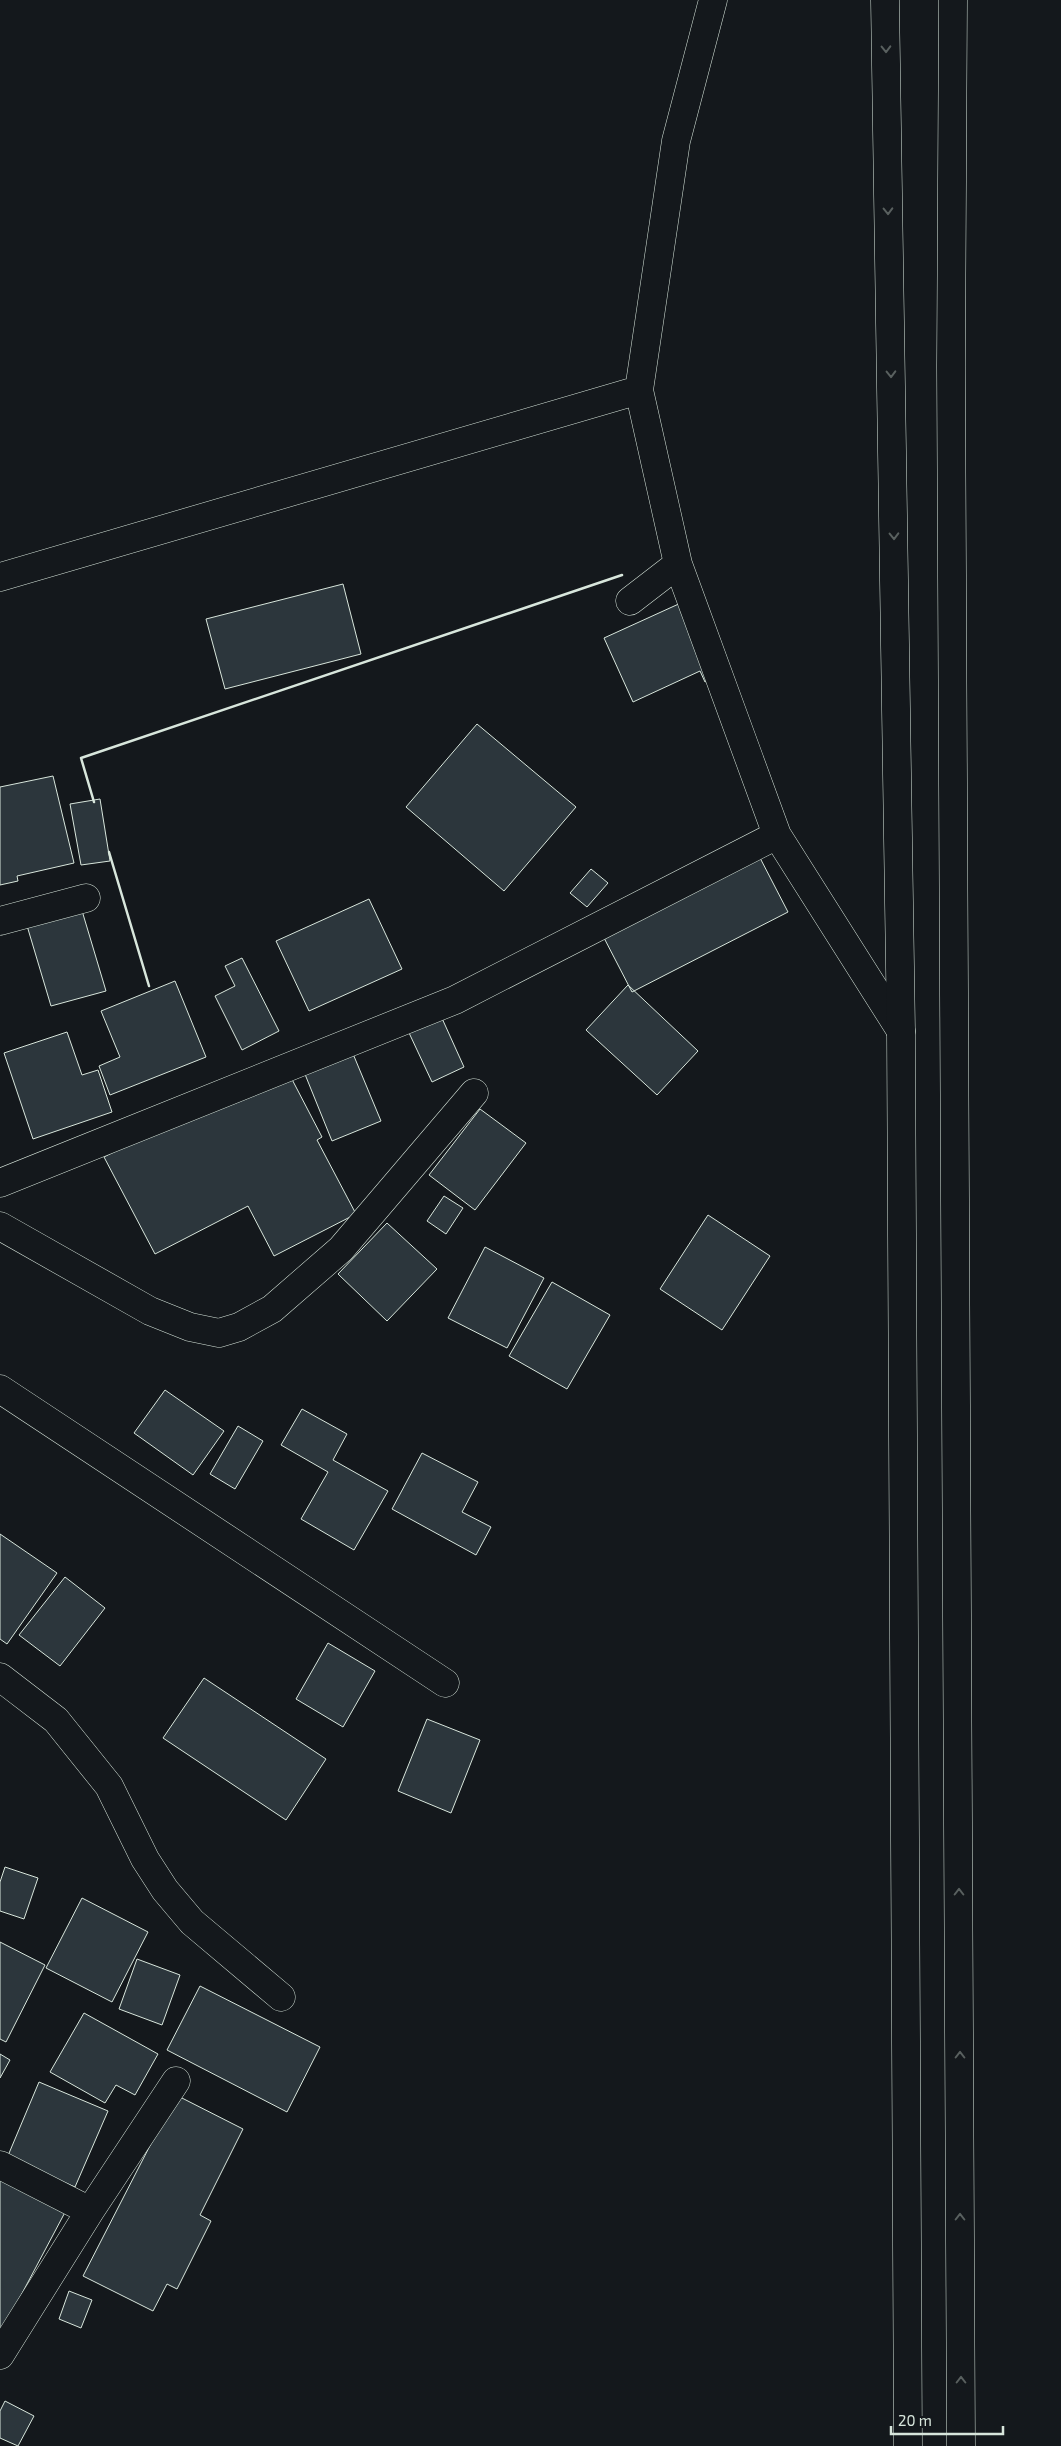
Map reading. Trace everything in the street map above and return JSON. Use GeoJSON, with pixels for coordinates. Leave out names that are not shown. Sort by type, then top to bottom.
{"type":"FeatureCollection","features":[{"type":"Feature","properties":{"kind":"main road"},"geometry":{"type":"LineString","coordinates":[[713,0],[676,142],[639,390],[678,564],[777,835],[901,1031]]}},
{"type":"Feature","properties":{"kind":"main road"},"geometry":{"type":"LineString","coordinates":[[885,0],[901,1031],[908,2446]]}},
{"type":"Feature","properties":{"kind":"main road"},"geometry":{"type":"LineString","coordinates":[[953,0],[951,367],[961,2446]]}},
{"type":"Feature","properties":{"kind":"main road"},"geometry":{"type":"LineString","coordinates":[[0,577],[639,390]]}},
{"type":"Feature","properties":{"kind":"main road"},"geometry":{"type":"LineString","coordinates":[[630,601],[678,564]]}},
{"type":"Feature","properties":{"kind":"main road"},"geometry":{"type":"LineString","coordinates":[[0,1183],[455,1000],[777,835]]}},
{"type":"Feature","properties":{"kind":"main road"},"geometry":{"type":"LineString","coordinates":[[0,921],[86,898]]}},
{"type":"Feature","properties":{"kind":"main road"},"geometry":{"type":"LineString","coordinates":[[0,1226],[150,1311],[190,1327],[219,1333],[238,1327],[272,1309],[342,1249],[474,1094]]}},
{"type":"Feature","properties":{"kind":"main road"},"geometry":{"type":"LineString","coordinates":[[0,1389],[445,1684]]}},
{"type":"Feature","properties":{"kind":"main road"},"geometry":{"type":"LineString","coordinates":[[0,1677],[56,1720],[109,1786],[145,1860],[165,1890],[192,1922],[281,1997]]}},
{"type":"Feature","properties":{"kind":"main road"},"geometry":{"type":"LineString","coordinates":[[0,2355],[90,2211],[176,2081]]}},
{"type":"Feature","properties":{"kind":"main road"},"geometry":{"type":"LineString","coordinates":[[0,2165],[90,2211]]}},
{"type":"Feature","properties":{"kind":"building"},"geometry":{"type":"Polygon","coordinates":[[[343,584],[361,654],[225,689],[206,619],[343,584]]]}},
{"type":"Feature","properties":{"kind":"building"},"geometry":{"type":"Polygon","coordinates":[[[694,597],[729,671],[705,682],[700,671],[633,702],[604,638],[694,597]]]}},
{"type":"Feature","properties":{"kind":"building"},"geometry":{"type":"Polygon","coordinates":[[[477,724],[576,807],[504,891],[406,807],[477,724]]]}},
{"type":"Feature","properties":{"kind":"building"},"geometry":{"type":"Polygon","coordinates":[[[53,776],[74,863],[17,876],[18,881],[0,885],[0,787],[53,776]]]}},
{"type":"Feature","properties":{"kind":"building"},"geometry":{"type":"Polygon","coordinates":[[[100,799],[110,861],[81,865],[70,804],[100,799]]]}},
{"type":"Feature","properties":{"kind":"building"},"geometry":{"type":"Polygon","coordinates":[[[758,854],[788,912],[632,992],[602,934],[758,854]]]}},
{"type":"Feature","properties":{"kind":"building"},"geometry":{"type":"Polygon","coordinates":[[[591,869],[608,883],[587,907],[570,893],[591,869]]]}},
{"type":"Feature","properties":{"kind":"building"},"geometry":{"type":"Polygon","coordinates":[[[369,899],[402,969],[309,1011],[276,941],[369,899]]]}},
{"type":"Feature","properties":{"kind":"building"},"geometry":{"type":"Polygon","coordinates":[[[80,904],[106,991],[51,1006],[25,919],[80,904]]]}},
{"type":"Feature","properties":{"kind":"building"},"geometry":{"type":"Polygon","coordinates":[[[242,958],[279,1031],[242,1050],[215,996],[235,986],[225,966],[242,958]]]}},
{"type":"Feature","properties":{"kind":"building"},"geometry":{"type":"Polygon","coordinates":[[[175,981],[206,1057],[110,1095],[99,1066],[120,1057],[101,1011],[175,981]]]}},
{"type":"Feature","properties":{"kind":"building"},"geometry":{"type":"Polygon","coordinates":[[[628,985],[698,1051],[657,1095],[586,1030],[628,985]]]}},
{"type":"Feature","properties":{"kind":"building"},"geometry":{"type":"Polygon","coordinates":[[[436,1005],[464,1067],[432,1082],[403,1020],[436,1005]]]}},
{"type":"Feature","properties":{"kind":"building"},"geometry":{"type":"Polygon","coordinates":[[[67,1032],[82,1075],[98,1070],[112,1112],[33,1139],[4,1053],[67,1032]]]}},
{"type":"Feature","properties":{"kind":"building"},"geometry":{"type":"Polygon","coordinates":[[[346,1037],[381,1121],[332,1141],[298,1057],[346,1037]]]}},
{"type":"Feature","properties":{"kind":"building"},"geometry":{"type":"Polygon","coordinates":[[[284,1064],[322,1137],[317,1140],[356,1214],[274,1256],[248,1206],[155,1254],[104,1157],[284,1064]]]}},
{"type":"Feature","properties":{"kind":"building"},"geometry":{"type":"Polygon","coordinates":[[[480,1109],[526,1143],[475,1210],[429,1175],[480,1109]]]}},
{"type":"Feature","properties":{"kind":"building"},"geometry":{"type":"Polygon","coordinates":[[[444,1196],[463,1208],[446,1234],[427,1221],[444,1196]]]}},
{"type":"Feature","properties":{"kind":"building"},"geometry":{"type":"Polygon","coordinates":[[[708,1215],[770,1256],[722,1330],[660,1289],[708,1215]]]}},
{"type":"Feature","properties":{"kind":"building"},"geometry":{"type":"Polygon","coordinates":[[[387,1223],[437,1269],[387,1321],[338,1274],[387,1223]]]}},
{"type":"Feature","properties":{"kind":"building"},"geometry":{"type":"Polygon","coordinates":[[[485,1247],[544,1278],[507,1348],[448,1318],[485,1247]]]}},
{"type":"Feature","properties":{"kind":"building"},"geometry":{"type":"Polygon","coordinates":[[[552,1282],[610,1315],[567,1389],[509,1356],[552,1282]]]}},
{"type":"Feature","properties":{"kind":"building"},"geometry":{"type":"Polygon","coordinates":[[[165,1390],[224,1431],[193,1475],[134,1433],[165,1390]]]}},
{"type":"Feature","properties":{"kind":"building"},"geometry":{"type":"Polygon","coordinates":[[[302,1409],[347,1434],[333,1460],[388,1491],[354,1550],[301,1519],[328,1472],[281,1445],[302,1409]]]}},
{"type":"Feature","properties":{"kind":"building"},"geometry":{"type":"Polygon","coordinates":[[[238,1426],[263,1441],[235,1489],[210,1474],[238,1426]]]}},
{"type":"Feature","properties":{"kind":"building"},"geometry":{"type":"Polygon","coordinates":[[[422,1453],[478,1482],[462,1512],[491,1527],[476,1555],[392,1509],[422,1453]]]}},
{"type":"Feature","properties":{"kind":"building"},"geometry":{"type":"Polygon","coordinates":[[[0,1534],[57,1573],[7,1644],[0,1639],[0,1534]]]}},
{"type":"Feature","properties":{"kind":"building"},"geometry":{"type":"Polygon","coordinates":[[[65,1577],[105,1608],[60,1666],[19,1635],[65,1577]]]}},
{"type":"Feature","properties":{"kind":"building"},"geometry":{"type":"Polygon","coordinates":[[[328,1643],[375,1671],[343,1727],[296,1699],[328,1643]]]}},
{"type":"Feature","properties":{"kind":"building"},"geometry":{"type":"Polygon","coordinates":[[[204,1678],[326,1759],[286,1820],[163,1738],[204,1678]]]}},
{"type":"Feature","properties":{"kind":"building"},"geometry":{"type":"Polygon","coordinates":[[[427,1719],[480,1740],[451,1813],[398,1791],[427,1719]]]}},
{"type":"Feature","properties":{"kind":"building"},"geometry":{"type":"Polygon","coordinates":[[[5,1867],[38,1878],[24,1919],[0,1911],[0,1882],[5,1867]]]}},
{"type":"Feature","properties":{"kind":"building"},"geometry":{"type":"Polygon","coordinates":[[[82,1898],[148,1932],[112,2002],[46,1968],[82,1898]]]}},
{"type":"Feature","properties":{"kind":"building"},"geometry":{"type":"Polygon","coordinates":[[[0,1942],[45,1965],[6,2042],[0,2039],[0,1942]]]}},
{"type":"Feature","properties":{"kind":"building"},"geometry":{"type":"Polygon","coordinates":[[[137,1959],[180,1975],[162,2025],[119,2009],[137,1959]]]}},
{"type":"Feature","properties":{"kind":"building"},"geometry":{"type":"Polygon","coordinates":[[[200,1986],[320,2047],[287,2112],[167,2050],[200,1986]]]}},
{"type":"Feature","properties":{"kind":"building"},"geometry":{"type":"Polygon","coordinates":[[[84,2013],[158,2054],[135,2095],[116,2085],[105,2103],[50,2072],[84,2013]]]}},
{"type":"Feature","properties":{"kind":"building"},"geometry":{"type":"Polygon","coordinates":[[[0,2054],[10,2060],[0,2078],[0,2054]]]}},
{"type":"Feature","properties":{"kind":"building"},"geometry":{"type":"Polygon","coordinates":[[[39,2082],[108,2111],[75,2187],[7,2158],[39,2082]]]}},
{"type":"Feature","properties":{"kind":"building"},"geometry":{"type":"Polygon","coordinates":[[[176,2095],[243,2129],[200,2215],[211,2221],[177,2289],[167,2284],[153,2311],[83,2276],[176,2095]]]}},
{"type":"Feature","properties":{"kind":"building"},"geometry":{"type":"Polygon","coordinates":[[[0,2164],[71,2201],[0,2335],[0,2164]]]}},
{"type":"Feature","properties":{"kind":"building"},"geometry":{"type":"Polygon","coordinates":[[[69,2291],[92,2300],[81,2328],[59,2319],[69,2291]]]}},
{"type":"Feature","properties":{"kind":"building"},"geometry":{"type":"Polygon","coordinates":[[[5,2401],[34,2416],[18,2446],[0,2438],[0,2411],[5,2401]]]}},
{"type":"Feature","properties":{"kind":"wall"},"geometry":{"type":"LineString","coordinates":[[94,802],[81,758],[622,575]]}},
{"type":"Feature","properties":{"kind":"wall"},"geometry":{"type":"LineString","coordinates":[[109,852],[149,986]]}}]}
